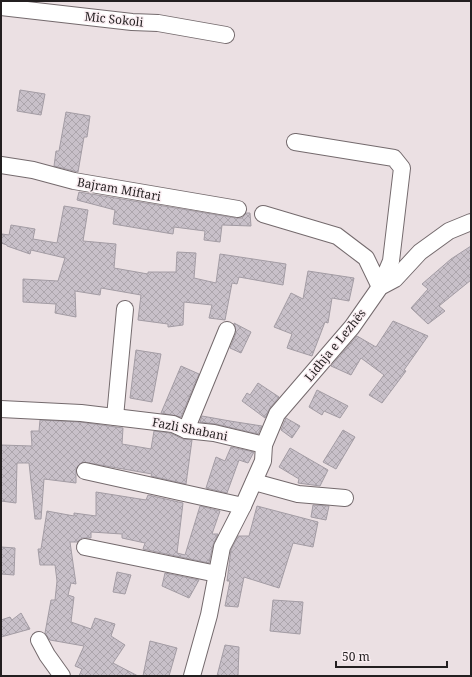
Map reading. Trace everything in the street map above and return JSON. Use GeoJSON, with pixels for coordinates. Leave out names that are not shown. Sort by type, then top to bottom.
{"type":"FeatureCollection","features":[{"type":"Feature","properties":{"kind":"street","name":"Mic Sokoli"},"geometry":{"type":"LineString","coordinates":[[1,7],[132,22],[158,23],[226,35]]}},
{"type":"Feature","properties":{"kind":"street"},"geometry":{"type":"LineString","coordinates":[[296,142],[394,158],[402,168],[391,261],[380,286]]}},
{"type":"Feature","properties":{"kind":"street","name":"Bajram Miftari"},"geometry":{"type":"LineString","coordinates":[[1,165],[33,170],[74,181],[238,208]]}},
{"type":"Feature","properties":{"kind":"street"},"geometry":{"type":"LineString","coordinates":[[263,214],[337,236],[366,258],[380,286]]}},
{"type":"Feature","properties":{"kind":"street","name":"Lidhja e Lezhës"},"geometry":{"type":"LineString","coordinates":[[192,676],[209,615],[222,547],[243,506],[263,461],[264,444],[277,414],[352,327],[380,286],[395,279],[420,252],[449,231],[471,222]]}},
{"type":"Feature","properties":{"kind":"street"},"geometry":{"type":"LineString","coordinates":[[115,417],[125,309]]}},
{"type":"Feature","properties":{"kind":"street"},"geometry":{"type":"LineString","coordinates":[[186,430],[227,330]]}},
{"type":"Feature","properties":{"kind":"street","name":"Fazli Shabani"},"geometry":{"type":"LineString","coordinates":[[1,409],[115,417],[173,424],[186,430],[214,433],[264,444]]}},
{"type":"Feature","properties":{"kind":"street"},"geometry":{"type":"LineString","coordinates":[[85,471],[243,506]]}},
{"type":"Feature","properties":{"kind":"street"},"geometry":{"type":"LineString","coordinates":[[254,482],[298,494],[346,498]]}},
{"type":"Feature","properties":{"kind":"street"},"geometry":{"type":"LineString","coordinates":[[85,547],[217,574]]}},
{"type":"Feature","properties":{"kind":"street"},"geometry":{"type":"LineString","coordinates":[[39,640],[47,655],[62,676]]}},
{"type":"Feature","properties":{"kind":"building"},"geometry":{"type":"Polygon","coordinates":[[[20,90],[45,94],[41,115],[17,111],[20,90]]]}},
{"type":"Feature","properties":{"kind":"building"},"geometry":{"type":"Polygon","coordinates":[[[66,112],[90,116],[87,137],[84,137],[78,172],[54,166],[56,151],[59,151],[66,112]]]}},
{"type":"Feature","properties":{"kind":"building"},"geometry":{"type":"Polygon","coordinates":[[[79,192],[236,218],[242,218],[246,213],[250,213],[251,226],[222,225],[220,242],[204,240],[205,231],[174,227],[173,234],[113,224],[115,210],[77,200],[79,192]]]}},
{"type":"Feature","properties":{"kind":"building"},"geometry":{"type":"Polygon","coordinates":[[[64,206],[88,210],[83,241],[116,244],[114,268],[148,274],[148,272],[176,272],[177,252],[196,253],[194,278],[216,283],[220,254],[286,264],[283,285],[239,277],[237,284],[232,283],[225,320],[209,318],[212,305],[184,302],[183,325],[168,327],[168,324],[138,320],[141,295],[101,288],[100,295],[75,291],[76,317],[55,313],[56,304],[23,302],[23,279],[58,281],[65,258],[31,250],[30,254],[7,246],[1,243],[2,234],[9,235],[11,225],[35,229],[33,239],[57,243],[64,206]]]}},
{"type":"Feature","properties":{"kind":"building"},"geometry":{"type":"Polygon","coordinates":[[[471,246],[471,280],[439,306],[445,311],[428,324],[411,308],[428,289],[422,284],[451,259],[471,246]]]}},
{"type":"Feature","properties":{"kind":"building"},"geometry":{"type":"Polygon","coordinates":[[[308,271],[354,278],[349,301],[332,298],[328,323],[325,322],[312,356],[287,348],[292,334],[274,327],[291,293],[303,299],[308,271]]]}},
{"type":"Feature","properties":{"kind":"building"},"geometry":{"type":"Polygon","coordinates":[[[393,321],[428,336],[404,370],[406,371],[382,403],[369,395],[384,375],[361,358],[351,375],[331,366],[357,336],[376,347],[393,321]]]}},
{"type":"Feature","properties":{"kind":"building"},"geometry":{"type":"Polygon","coordinates":[[[234,323],[251,332],[241,353],[230,348],[236,333],[234,323]]]}},
{"type":"Feature","properties":{"kind":"building"},"geometry":{"type":"Polygon","coordinates":[[[136,350],[161,354],[152,402],[130,398],[136,350]]]}},
{"type":"Feature","properties":{"kind":"building"},"geometry":{"type":"Polygon","coordinates":[[[181,366],[199,374],[181,417],[161,413],[181,366]]]}},
{"type":"Feature","properties":{"kind":"building"},"geometry":{"type":"Polygon","coordinates":[[[258,383],[279,397],[270,408],[265,418],[242,401],[247,393],[250,395],[258,383]]]}},
{"type":"Feature","properties":{"kind":"building"},"geometry":{"type":"Polygon","coordinates":[[[317,390],[348,406],[340,418],[324,411],[322,415],[309,407],[317,390]]]}},
{"type":"Feature","properties":{"kind":"building"},"geometry":{"type":"Polygon","coordinates":[[[202,416],[262,426],[258,434],[216,424],[200,422],[202,416]]]}},
{"type":"Feature","properties":{"kind":"building"},"geometry":{"type":"Polygon","coordinates":[[[286,418],[300,426],[292,438],[281,430],[286,418]]]}},
{"type":"Feature","properties":{"kind":"building"},"geometry":{"type":"Polygon","coordinates":[[[40,420],[80,422],[123,428],[122,444],[151,449],[154,431],[170,433],[183,439],[192,440],[186,484],[151,476],[152,474],[83,462],[76,469],[76,483],[44,479],[41,519],[35,519],[29,463],[17,463],[16,503],[1,501],[1,445],[32,446],[31,431],[39,431],[40,420]]]}},
{"type":"Feature","properties":{"kind":"building"},"geometry":{"type":"Polygon","coordinates":[[[343,430],[355,437],[336,469],[323,462],[343,430]]]}},
{"type":"Feature","properties":{"kind":"building"},"geometry":{"type":"Polygon","coordinates":[[[231,447],[254,452],[248,463],[239,460],[227,493],[206,488],[216,457],[225,461],[231,447]]]}},
{"type":"Feature","properties":{"kind":"building"},"geometry":{"type":"Polygon","coordinates":[[[290,448],[328,470],[320,486],[298,483],[299,479],[279,467],[290,448]]]}},
{"type":"Feature","properties":{"kind":"building"},"geometry":{"type":"Polygon","coordinates":[[[96,492],[146,500],[148,495],[183,503],[177,553],[185,555],[200,506],[220,511],[212,534],[218,534],[213,545],[209,563],[143,549],[145,543],[122,538],[122,534],[91,532],[91,538],[82,538],[77,542],[70,542],[76,584],[71,583],[68,595],[74,597],[71,622],[91,629],[95,618],[115,624],[111,636],[125,645],[113,663],[138,676],[79,676],[82,669],[75,666],[84,646],[50,640],[45,633],[51,600],[55,600],[57,581],[55,565],[40,565],[38,549],[41,549],[47,511],[74,516],[74,513],[96,516],[96,492]]]}},
{"type":"Feature","properties":{"kind":"building"},"geometry":{"type":"Polygon","coordinates":[[[313,505],[329,506],[326,520],[311,517],[313,505]]]}},
{"type":"Feature","properties":{"kind":"building"},"geometry":{"type":"Polygon","coordinates":[[[257,506],[318,522],[313,547],[293,543],[279,588],[244,577],[238,607],[225,606],[230,581],[227,581],[231,550],[238,536],[249,536],[257,506]]]}},
{"type":"Feature","properties":{"kind":"building"},"geometry":{"type":"Polygon","coordinates":[[[1,547],[15,548],[14,575],[1,574],[1,547]]]}},
{"type":"Feature","properties":{"kind":"building"},"geometry":{"type":"Polygon","coordinates":[[[117,572],[131,575],[125,594],[113,592],[117,572]]]}},
{"type":"Feature","properties":{"kind":"building"},"geometry":{"type":"Polygon","coordinates":[[[165,573],[199,580],[189,598],[162,586],[165,573]]]}},
{"type":"Feature","properties":{"kind":"building"},"geometry":{"type":"Polygon","coordinates":[[[273,600],[303,602],[300,634],[270,631],[273,600]]]}},
{"type":"Feature","properties":{"kind":"building"},"geometry":{"type":"Polygon","coordinates":[[[21,613],[30,629],[1,637],[1,620],[10,617],[12,620],[21,613]]]}},
{"type":"Feature","properties":{"kind":"building"},"geometry":{"type":"Polygon","coordinates":[[[150,641],[177,648],[169,676],[143,676],[150,641]]]}},
{"type":"Feature","properties":{"kind":"building"},"geometry":{"type":"Polygon","coordinates":[[[225,645],[239,647],[238,676],[217,676],[225,645]]]}}]}
